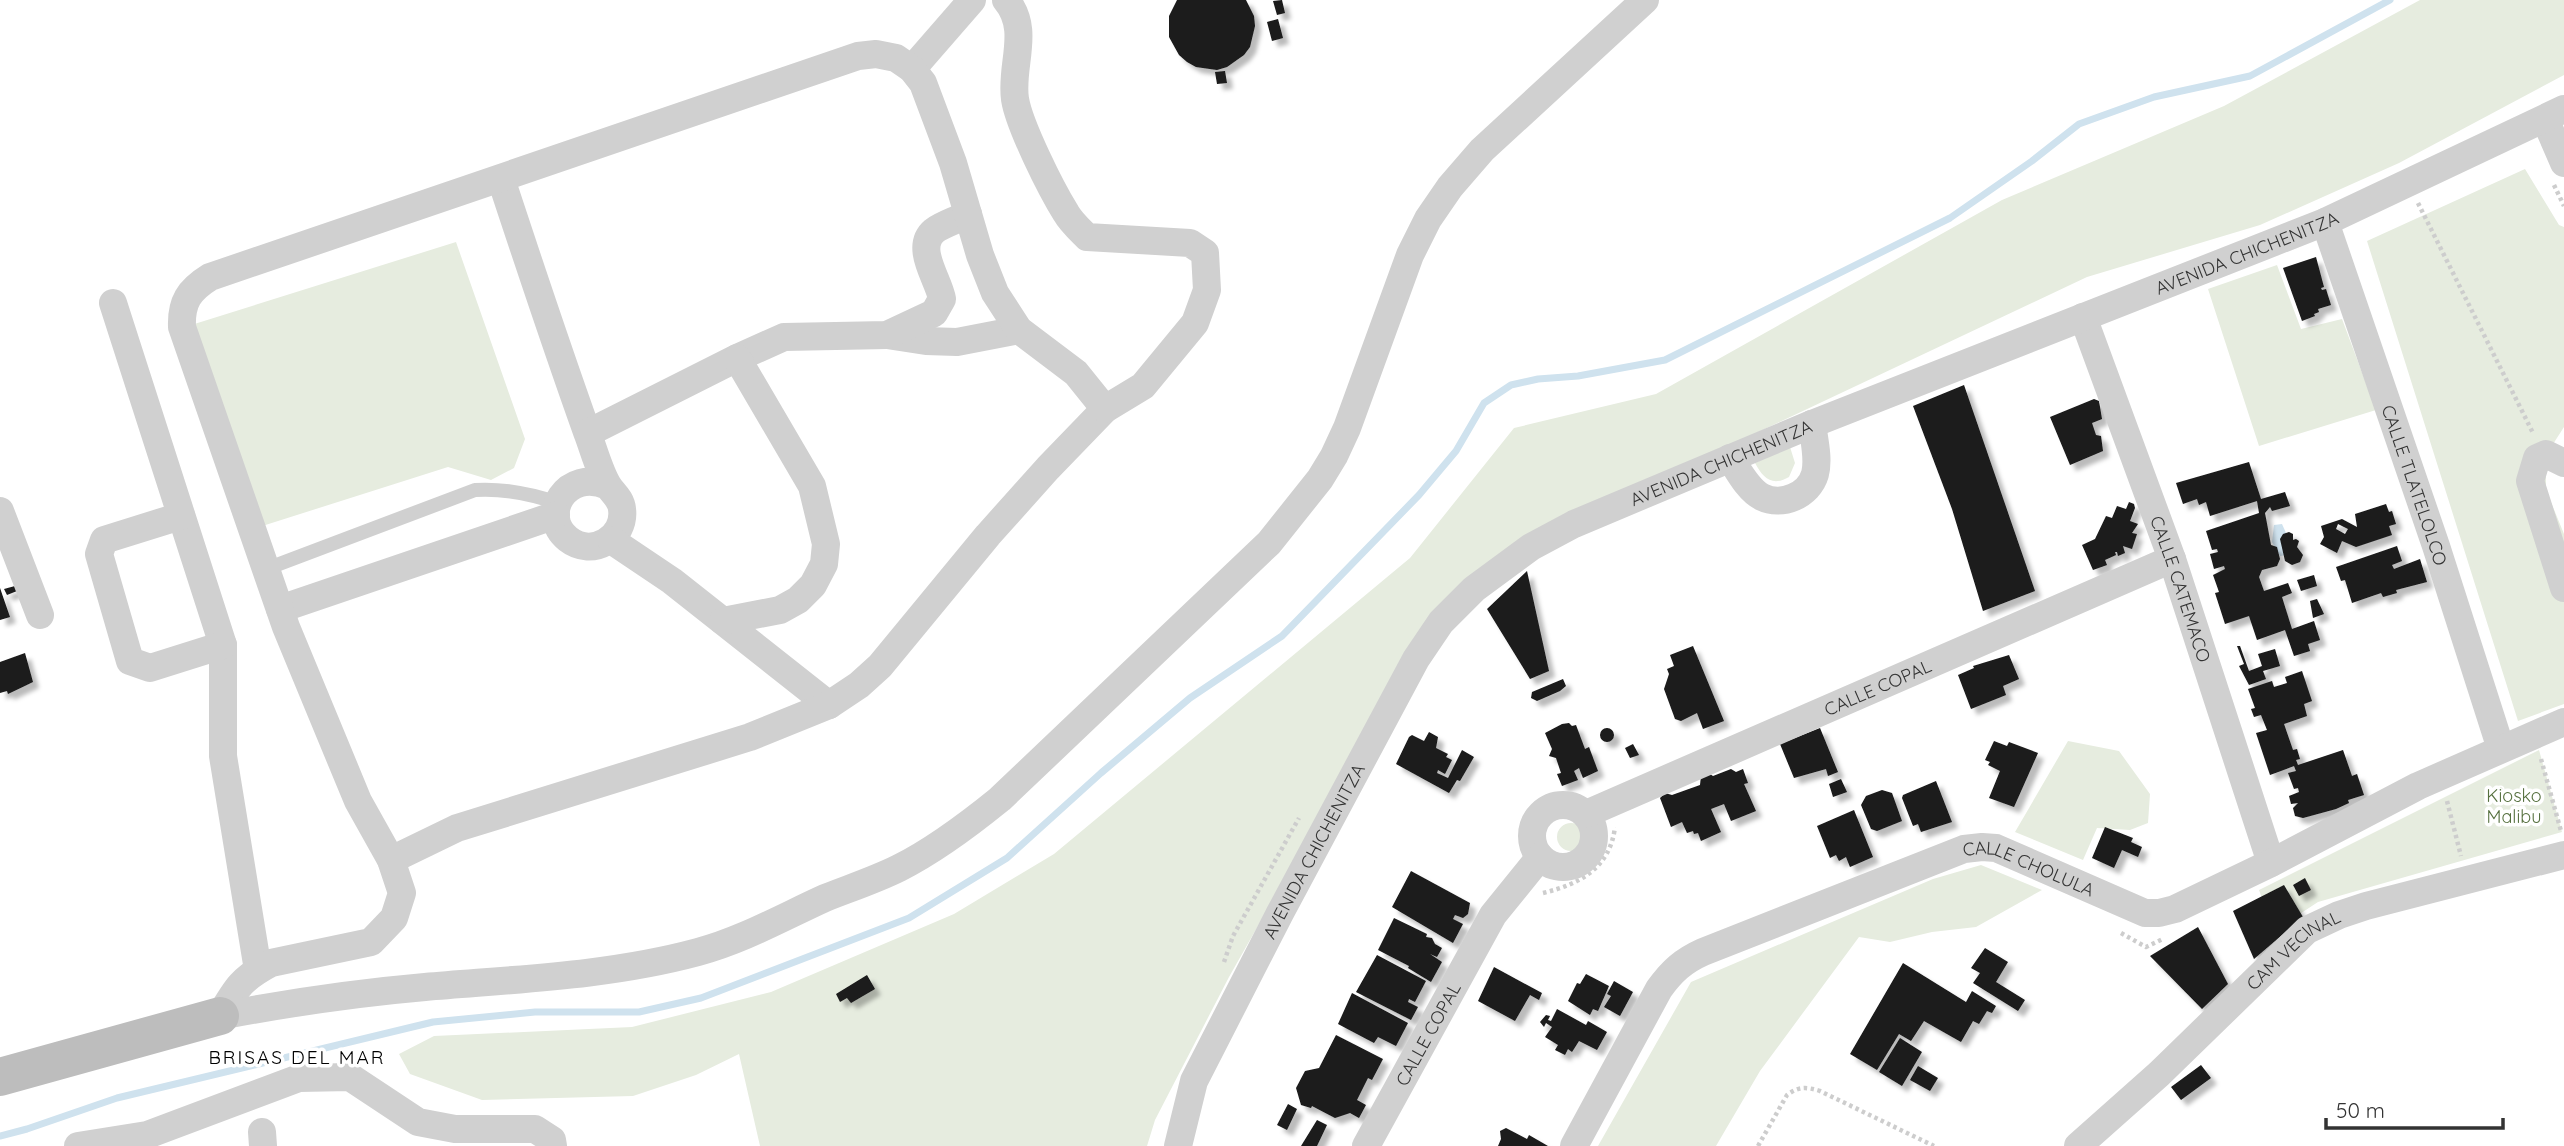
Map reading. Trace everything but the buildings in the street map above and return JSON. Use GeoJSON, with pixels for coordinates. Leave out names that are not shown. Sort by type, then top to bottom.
{"type":"FeatureCollection","features":[{"type":"Feature","properties":{"kind":"street"},"geometry":{"type":"LineString","coordinates":[[912,69],[972,0]]}},
{"type":"Feature","properties":{"kind":"street"},"geometry":{"type":"LineString","coordinates":[[391,860],[457,828],[713,750],[829,705],[859,685],[880,666],[988,535],[1105,409],[1143,386],[1195,323],[1208,290],[1205,253],[1190,243],[1087,237],[1067,216],[1015,102],[1013,84],[1019,21],[1006,0]]}},
{"type":"Feature","properties":{"kind":"street"},"geometry":{"type":"LineString","coordinates":[[0,1077],[220,1016],[304,1000],[421,987],[573,975],[664,961],[700,952],[734,941],[824,899],[898,869],[955,834],[1000,799],[1269,543],[1320,480],[1334,456],[1348,428],[1410,255],[1428,219],[1450,187],[1482,150],[1644,0]]}},
{"type":"Feature","properties":{"kind":"street"},"geometry":{"type":"LineString","coordinates":[[220,1016],[238,986],[271,962],[371,942],[394,918],[401,893],[391,860],[358,801],[283,618],[182,327],[185,302],[194,287],[210,277],[858,56],[876,54],[896,58],[912,69],[923,83],[953,163],[995,293],[1019,330],[1076,373],[1105,409]]}},
{"type":"Feature","properties":{"kind":"street"},"geometry":{"type":"LineString","coordinates":[[2554,114],[2564,163]]}},
{"type":"Feature","properties":{"kind":"street","name":"AVENIDA CHICHENITZA"},"geometry":{"type":"LineString","coordinates":[[1178,1146],[1194,1081],[1280,913],[1416,659],[1441,622],[1488,577],[1548,537],[1812,424],[2325,222],[2554,114]]}},
{"type":"Feature","properties":{"kind":"street"},"geometry":{"type":"LineString","coordinates":[[501,179],[608,486]]}},
{"type":"Feature","properties":{"kind":"street"},"geometry":{"type":"LineString","coordinates":[[887,335],[934,313],[940,305],[941,292],[927,257],[927,244],[934,231],[968,214]]}},
{"type":"Feature","properties":{"kind":"street","name":"CALLE TLATELOLCO"},"geometry":{"type":"LineString","coordinates":[[2325,222],[2436,546],[2501,750]]}},
{"type":"Feature","properties":{"kind":"street"},"geometry":{"type":"LineString","coordinates":[[113,303],[223,645],[223,756],[258,970]]}},
{"type":"Feature","properties":{"kind":"street","name":"CALLE CATEMACO"},"geometry":{"type":"LineString","coordinates":[[2082,317],[2172,559],[2271,863]]}},
{"type":"Feature","properties":{"kind":"street"},"geometry":{"type":"LineString","coordinates":[[588,433],[784,337],[887,335],[957,342],[1019,330]]}},
{"type":"Feature","properties":{"kind":"street"},"geometry":{"type":"LineString","coordinates":[[723,621],[780,610],[798,600],[813,585],[824,564],[826,544],[812,486],[737,358]]}},
{"type":"Feature","properties":{"kind":"street"},"geometry":{"type":"LineString","coordinates":[[1730,458],[1746,481],[1762,497],[1782,501],[1797,497],[1810,485],[1816,472],[1812,424]]}},
{"type":"Feature","properties":{"kind":"street"},"geometry":{"type":"LineString","coordinates":[[2555,459],[2537,458],[2530,481],[2564,589]]}},
{"type":"Feature","properties":{"kind":"street"},"geometry":{"type":"LineString","coordinates":[[584,481],[597,481],[608,486],[617,495],[622,506],[623,519],[619,530],[603,545],[584,547],[575,544],[558,517],[564,492],[584,481]]}},
{"type":"Feature","properties":{"kind":"street"},"geometry":{"type":"LineString","coordinates":[[0,511],[40,615]]}},
{"type":"Feature","properties":{"kind":"street"},"geometry":{"type":"LineString","coordinates":[[181,516],[104,540],[99,554],[130,661],[150,668],[223,645]]}},
{"type":"Feature","properties":{"kind":"street"},"geometry":{"type":"LineString","coordinates":[[283,618],[558,517]]}},
{"type":"Feature","properties":{"kind":"street"},"geometry":{"type":"LineString","coordinates":[[611,540],[672,580],[829,705]]}},
{"type":"Feature","properties":{"kind":"street","name":"CALLE COPAL"},"geometry":{"type":"LineString","coordinates":[[1586,814],[2172,559]]}},
{"type":"Feature","properties":{"kind":"street","name":"CALLE CHOLULA"},"geometry":{"type":"LineString","coordinates":[[1574,1146],[1659,989],[1671,972],[1684,961],[1703,952],[1964,849],[1982,847],[1996,848],[2146,913],[2175,909],[2271,863],[2418,786],[2564,722]]}},
{"type":"Feature","properties":{"kind":"street"},"geometry":{"type":"LineString","coordinates":[[1561,805],[1578,808],[1586,814],[1595,831],[1591,851],[1585,859],[1567,867],[1548,863],[1540,857],[1532,838],[1533,828],[1544,811],[1561,805]]}},
{"type":"Feature","properties":{"kind":"street","name":"CAM VECINAL"},"geometry":{"type":"LineString","coordinates":[[2078,1146],[2159,1074],[2307,930],[2339,915],[2556,845]]}},
{"type":"Feature","properties":{"kind":"street","name":"CALLE COPAL"},"geometry":{"type":"LineString","coordinates":[[1366,1146],[1493,915],[1540,857]]}},
{"type":"Feature","properties":{"kind":"street"},"geometry":{"type":"LineString","coordinates":[[78,1146],[147,1135],[299,1078],[350,1077],[418,1122],[456,1129],[535,1129],[552,1140],[553,1146]]}},
{"type":"Feature","properties":{"kind":"lane"},"geometry":{"type":"LineString","coordinates":[[266,569],[475,490],[529,494],[558,517]]}},
{"type":"Feature","properties":{"kind":"path"},"geometry":{"type":"LineString","coordinates":[[2409,182],[2531,430],[2555,459]]}},
{"type":"Feature","properties":{"kind":"path"},"geometry":{"type":"LineString","coordinates":[[2539,750],[2561,832],[2556,845]]}},
{"type":"Feature","properties":{"kind":"path"},"geometry":{"type":"LineString","coordinates":[[2446,796],[2462,860]]}},
{"type":"Feature","properties":{"kind":"path"},"geometry":{"type":"LineString","coordinates":[[1220,975],[1233,936],[1301,815]]}},
{"type":"Feature","properties":{"kind":"path"},"geometry":{"type":"LineString","coordinates":[[1535,895],[1567,887],[1597,869],[1613,842],[1616,821]]}},
{"type":"Feature","properties":{"kind":"path"},"geometry":{"type":"LineString","coordinates":[[2112,928],[2146,947],[2168,936]]}},
{"type":"Feature","properties":{"kind":"path"},"geometry":{"type":"LineString","coordinates":[[1758,1146],[1787,1095],[1806,1087],[1820,1091],[1934,1146]]}},
{"type":"Feature","properties":{"kind":"green space"},"geometry":{"type":"Polygon","coordinates":[[[2420,0],[2564,0],[2564,75],[2399,163],[2260,225],[2087,277],[1542,534],[1433,616],[1229,977],[1155,1120],[1147,1146],[760,1146],[739,1054],[696,1075],[633,1096],[482,1100],[410,1074],[399,1054],[434,1036],[632,1027],[771,992],[954,914],[1054,854],[1410,558],[1514,428],[1656,394],[2002,200],[2224,106],[2420,0]]]}},
{"type":"Feature","properties":{"kind":"green space"},"geometry":{"type":"Polygon","coordinates":[[[2525,169],[2559,225],[2564,227],[2564,427],[2546,455],[2546,490],[2564,534],[2564,704],[2518,721],[2367,241],[2525,169]]]}},
{"type":"Feature","properties":{"kind":"green space"},"geometry":{"type":"Polygon","coordinates":[[[456,242],[525,439],[514,468],[491,480],[448,467],[256,528],[188,326],[456,242]]]}},
{"type":"Feature","properties":{"kind":"green space"},"geometry":{"type":"Polygon","coordinates":[[[2277,265],[2301,329],[2342,319],[2376,410],[2259,446],[2208,289],[2277,265]]]}},
{"type":"Feature","properties":{"kind":"green space"},"geometry":{"type":"Polygon","coordinates":[[[1790,447],[1795,463],[1789,477],[1773,481],[1765,477],[1755,463],[1790,447]]]}},
{"type":"Feature","properties":{"kind":"green space"},"geometry":{"type":"Polygon","coordinates":[[[2068,741],[2119,751],[2150,794],[2148,823],[2130,830],[2097,828],[2083,860],[2015,832],[2068,741]]]}},
{"type":"Feature","properties":{"kind":"green space","name":"Kiosko Malibu"},"geometry":{"type":"Polygon","coordinates":[[[2539,750],[2562,832],[2318,902],[2274,931],[2259,890],[2539,750]]]}},
{"type":"Feature","properties":{"kind":"green space"},"geometry":{"type":"Polygon","coordinates":[[[1571,823],[1581,827],[1585,837],[1581,847],[1571,851],[1561,847],[1557,837],[1561,827],[1571,823]]]}},
{"type":"Feature","properties":{"kind":"green space"},"geometry":{"type":"Polygon","coordinates":[[[1981,865],[2042,890],[1976,927],[1932,932],[1890,942],[1859,937],[1760,1071],[1716,1146],[1598,1146],[1691,982],[1933,879],[1981,865]]]}},
{"type":"Feature","properties":{"kind":"water"},"geometry":{"type":"Polygon","coordinates":[[[2282,524],[2286,533],[2288,555],[2280,556],[2272,542],[2274,525],[2282,524]]]}},
{"type":"Feature","properties":{"kind":"waterway"},"geometry":{"type":"LineString","coordinates":[[0,1136],[117,1098],[433,1022],[535,1012],[639,1012],[701,998],[909,918],[1007,858],[1101,773],[1190,698],[1282,636],[1419,495],[1456,451],[1484,403],[1511,385],[1665,360],[1950,218],[2032,161],[2079,124],[2154,97],[2250,76],[2390,0]]}},
{"type":"Feature","properties":{"kind":"district","name":"BRISAS DEL MAR"},"geometry":{"type":"Point","coordinates":[297,1057]}}]}
